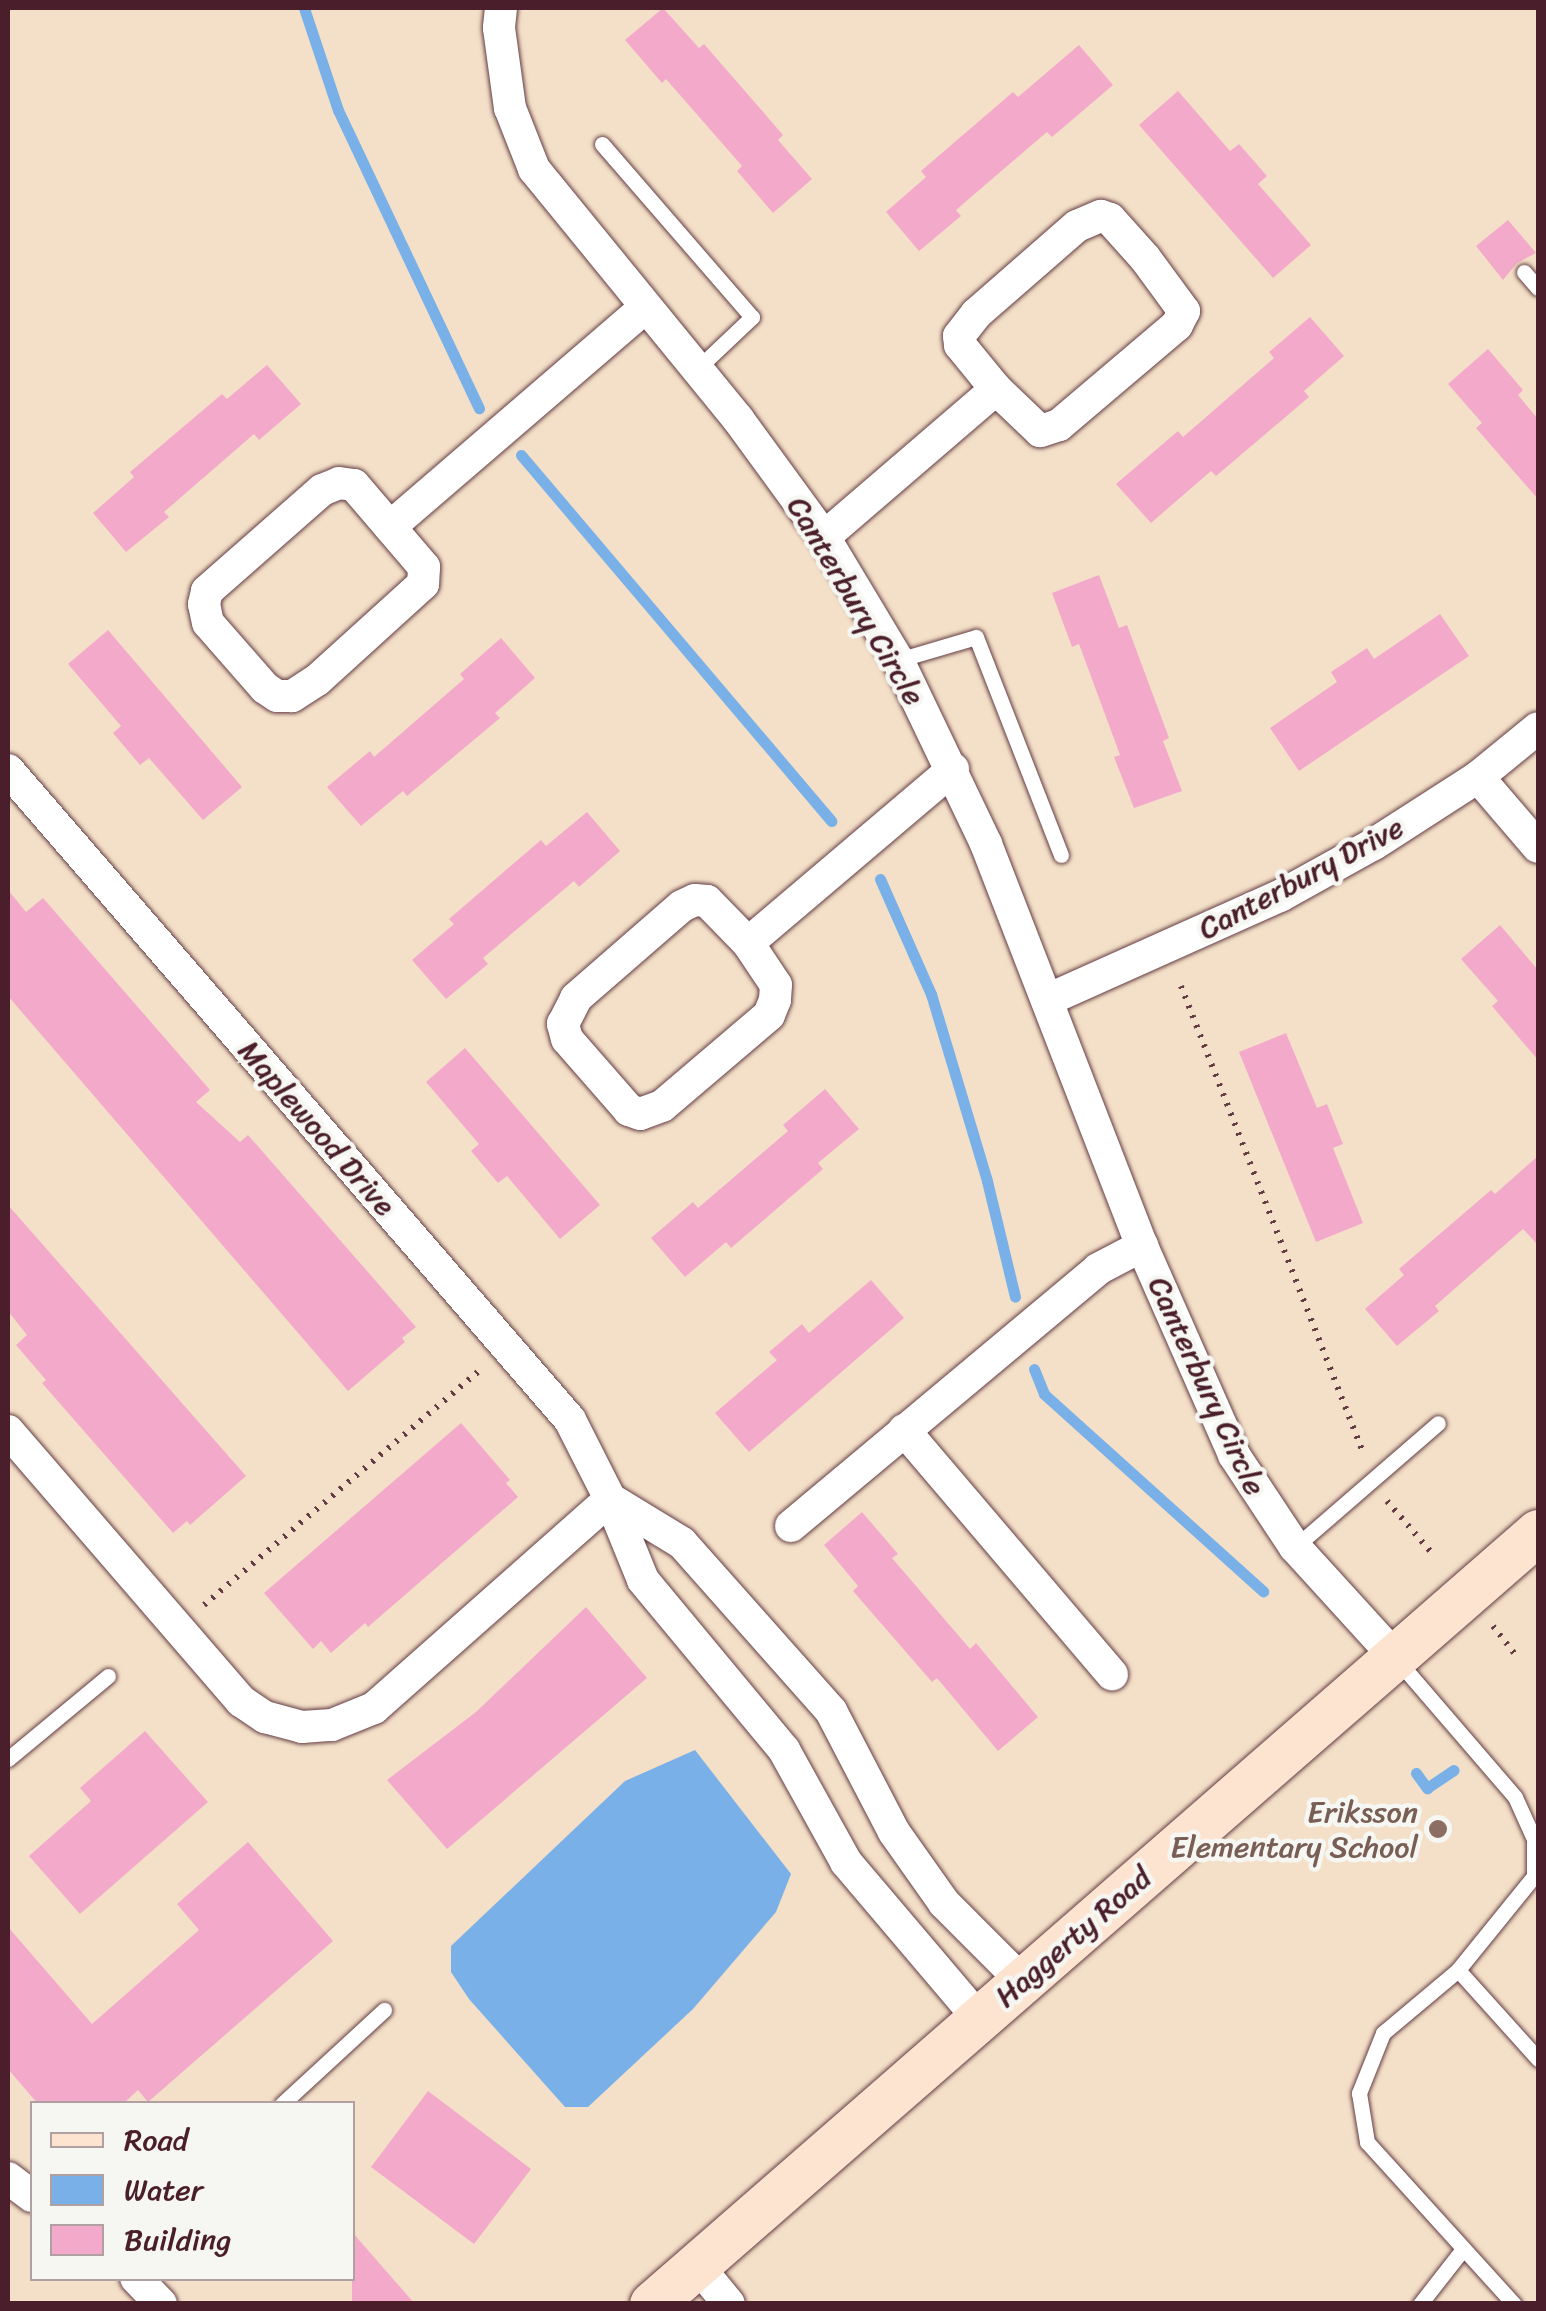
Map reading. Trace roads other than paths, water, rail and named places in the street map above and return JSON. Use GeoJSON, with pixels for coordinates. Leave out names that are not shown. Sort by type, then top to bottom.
{"type":"FeatureCollection","features":[{"type":"Feature","properties":{"kind":"main road","name":"Haggerty Road"},"geometry":{"type":"LineString","coordinates":[[652,2304],[1538,1532]]}},
{"type":"Feature","properties":{"kind":"street","name":"Canterbury Circle"},"geometry":{"type":"LineString","coordinates":[[501,8],[499,28],[510,108],[534,169],[697,370],[824,537],[898,660],[953,768],[1048,1000],[1142,1246],[1234,1454],[1295,1548],[1396,1658]]}},
{"type":"Feature","properties":{"kind":"street"},"geometry":{"type":"LineString","coordinates":[[1090,219],[1110,220],[1179,300],[1184,311],[1177,325],[1051,430],[1040,431],[1028,424],[996,389],[960,345],[963,326],[1077,226],[1090,219]]}},
{"type":"Feature","properties":{"kind":"street"},"geometry":{"type":"LineString","coordinates":[[390,528],[645,308]]}},
{"type":"Feature","properties":{"kind":"street"},"geometry":{"type":"LineString","coordinates":[[824,537],[996,389]]}},
{"type":"Feature","properties":{"kind":"street"},"geometry":{"type":"LineString","coordinates":[[340,483],[354,486],[390,528],[424,567],[422,584],[330,668],[292,696],[278,696],[265,688],[208,623],[204,604],[207,591],[322,490],[340,483]]}},
{"type":"Feature","properties":{"kind":"street","name":"Canterbury Drive"},"geometry":{"type":"LineString","coordinates":[[1048,1000],[1280,896],[1374,844],[1478,777],[1538,728]]}},
{"type":"Feature","properties":{"kind":"street"},"geometry":{"type":"LineString","coordinates":[[748,943],[953,768]]}},
{"type":"Feature","properties":{"kind":"street","name":"Maplewood Drive"},"geometry":{"type":"LineString","coordinates":[[8,770],[570,1420],[610,1498],[642,1580],[784,1750],[846,1862],[979,2018]]}},
{"type":"Feature","properties":{"kind":"street"},"geometry":{"type":"LineString","coordinates":[[1478,777],[1538,847]]}},
{"type":"Feature","properties":{"kind":"street"},"geometry":{"type":"LineString","coordinates":[[708,900],[748,943],[776,986],[769,1015],[652,1112],[629,1110],[567,1039],[563,1024],[567,1008],[682,906],[708,900]]}},
{"type":"Feature","properties":{"kind":"street","name":"Canterbury Circle"},"geometry":{"type":"LineString","coordinates":[[791,1526],[1098,1269],[1142,1246]]}},
{"type":"Feature","properties":{"kind":"street"},"geometry":{"type":"LineString","coordinates":[[904,1430],[1112,1674]]}},
{"type":"Feature","properties":{"kind":"street"},"geometry":{"type":"LineString","coordinates":[[8,1431],[241,1701],[265,1717],[302,1726],[332,1725],[374,1708],[610,1498],[682,1543],[831,1711],[894,1832],[944,1903],[1022,1981]]}},
{"type":"Feature","properties":{"kind":"street"},"geometry":{"type":"LineString","coordinates":[[8,2178],[30,2194]]}},
{"type":"Feature","properties":{"kind":"street"},"geometry":{"type":"LineString","coordinates":[[697,2265],[729,2304]]}},
{"type":"Feature","properties":{"kind":"street"},"geometry":{"type":"LineString","coordinates":[[139,2281],[161,2304]]}},
{"type":"Feature","properties":{"kind":"lane"},"geometry":{"type":"LineString","coordinates":[[602,144],[752,317],[697,370]]}},
{"type":"Feature","properties":{"kind":"lane"},"geometry":{"type":"LineString","coordinates":[[1524,272],[1538,288]]}},
{"type":"Feature","properties":{"kind":"lane"},"geometry":{"type":"LineString","coordinates":[[898,660],[976,637],[1061,854]]}},
{"type":"Feature","properties":{"kind":"lane"},"geometry":{"type":"LineString","coordinates":[[1295,1548],[1438,1423]]}},
{"type":"Feature","properties":{"kind":"lane"},"geometry":{"type":"LineString","coordinates":[[1396,1658],[1515,1797],[1534,1838],[1534,1876],[1458,1970],[1383,2033],[1359,2093],[1367,2142],[1514,2304]]}},
{"type":"Feature","properties":{"kind":"lane"},"geometry":{"type":"LineString","coordinates":[[8,1760],[108,1676]]}},
{"type":"Feature","properties":{"kind":"lane"},"geometry":{"type":"LineString","coordinates":[[1458,1970],[1538,2059]]}},
{"type":"Feature","properties":{"kind":"lane"},"geometry":{"type":"LineString","coordinates":[[285,2101],[384,2010]]}},
{"type":"Feature","properties":{"kind":"lane"},"geometry":{"type":"LineString","coordinates":[[1420,2304],[1463,2249]]}},
{"type":"Feature","properties":{"kind":"water"},"geometry":{"type":"Polygon","coordinates":[[[695,1750],[791,1874],[776,1912],[693,2009],[588,2107],[565,2107],[469,1999],[451,1972],[451,1946],[625,1781],[695,1750]]]}},
{"type":"Feature","properties":{"kind":"waterway"},"geometry":{"type":"LineString","coordinates":[[304,8],[338,110],[479,408]]}},
{"type":"Feature","properties":{"kind":"waterway"},"geometry":{"type":"LineString","coordinates":[[521,455],[831,821]]}},
{"type":"Feature","properties":{"kind":"waterway"},"geometry":{"type":"LineString","coordinates":[[880,879],[931,994],[987,1181],[1015,1297]]}},
{"type":"Feature","properties":{"kind":"waterway"},"geometry":{"type":"LineString","coordinates":[[1034,1369],[1044,1394],[1263,1591]]}},
{"type":"Feature","properties":{"kind":"waterway"},"geometry":{"type":"LineString","coordinates":[[1416,1773],[1427,1788],[1454,1770]]}},
{"type":"Feature","properties":{"kind":"place","name":"Eriksson Elementary School"},"geometry":{"type":"Point","coordinates":[1438,1829]}}]}
